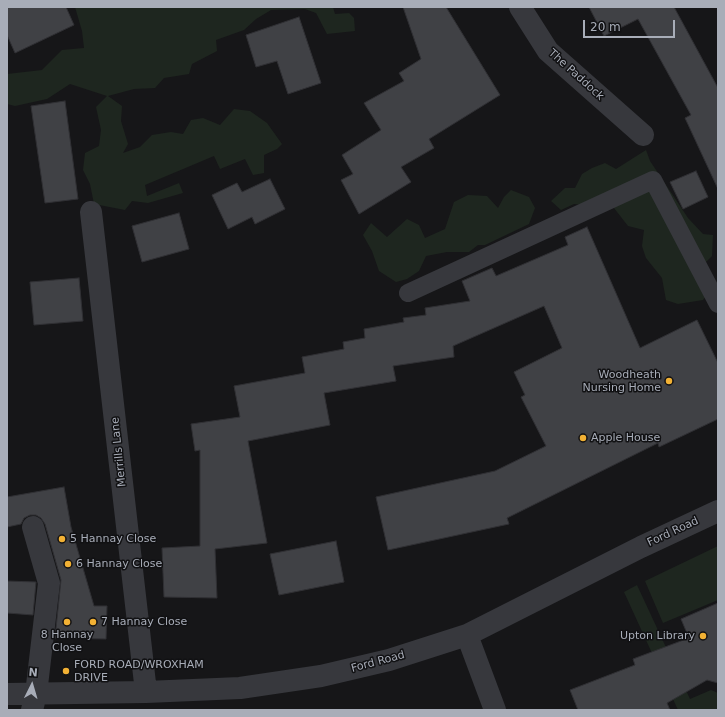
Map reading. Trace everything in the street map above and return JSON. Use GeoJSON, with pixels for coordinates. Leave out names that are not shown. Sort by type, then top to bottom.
{"type":"FeatureCollection","features":[{"type":"Feature","properties":{"kind":"street","name":"The Paddock"},"geometry":{"type":"LineString","coordinates":[[520,7],[548,51],[643,135]]}},
{"type":"Feature","properties":{"kind":"street","name":"Merrills Lane"},"geometry":{"type":"LineString","coordinates":[[91,212],[146,692]]}},
{"type":"Feature","properties":{"kind":"street","name":"Ford Road"},"geometry":{"type":"LineString","coordinates":[[7,694],[34,702],[146,692],[240,688],[321,676],[398,657],[468,635],[641,547],[718,511]]}},
{"type":"Feature","properties":{"kind":"street"},"geometry":{"type":"LineString","coordinates":[[33,527],[49,583],[34,702]]}},
{"type":"Feature","properties":{"kind":"street"},"geometry":{"type":"LineString","coordinates":[[468,635],[495,710]]}},
{"type":"Feature","properties":{"kind":"lane"},"geometry":{"type":"LineString","coordinates":[[408,293],[653,180],[718,304]]}},
{"type":"Feature","properties":{"kind":"shaded area"},"geometry":{"type":"Polygon","coordinates":[[[75,7],[333,7],[335,14],[349,13],[354,18],[355,31],[327,34],[316,13],[305,9],[271,10],[256,19],[244,30],[216,40],[217,51],[192,64],[189,74],[164,78],[155,88],[134,89],[108,96],[122,106],[121,121],[128,144],[123,153],[140,147],[152,135],[171,132],[183,134],[191,120],[203,118],[220,125],[234,109],[250,111],[267,123],[282,144],[277,149],[264,155],[264,173],[253,175],[245,159],[220,169],[214,156],[145,185],[147,196],[179,183],[183,193],[148,203],[132,201],[125,210],[94,204],[90,184],[83,170],[85,153],[99,146],[101,130],[96,107],[107,96],[70,84],[47,99],[15,106],[7,104],[7,74],[42,70],[62,50],[84,48],[82,31],[75,7]]]}},
{"type":"Feature","properties":{"kind":"shaded area"},"geometry":{"type":"Polygon","coordinates":[[[646,150],[650,161],[688,218],[703,234],[713,235],[712,256],[700,268],[710,291],[703,300],[678,304],[666,300],[662,278],[646,258],[642,246],[644,230],[628,226],[614,208],[574,204],[561,210],[551,201],[565,188],[575,188],[582,174],[592,168],[605,163],[616,169],[646,150]]]}},
{"type":"Feature","properties":{"kind":"shaded area"},"geometry":{"type":"Polygon","coordinates":[[[511,190],[529,197],[535,208],[529,224],[485,245],[478,245],[469,252],[447,252],[426,256],[419,271],[407,279],[396,282],[379,271],[372,251],[363,235],[371,223],[387,237],[407,219],[419,225],[425,238],[445,229],[454,202],[468,195],[487,196],[498,208],[504,197],[511,190]]]}},
{"type":"Feature","properties":{"kind":"shaded area"},"geometry":{"type":"Polygon","coordinates":[[[718,546],[718,600],[663,623],[645,581],[718,546]]]}},
{"type":"Feature","properties":{"kind":"shaded area"},"geometry":{"type":"Polygon","coordinates":[[[637,585],[690,699],[711,690],[718,693],[718,710],[678,710],[624,592],[637,585]]]}},
{"type":"Feature","properties":{"kind":"building"},"geometry":{"type":"Polygon","coordinates":[[[7,7],[66,7],[74,25],[15,53],[7,35],[7,7]]]}},
{"type":"Feature","properties":{"kind":"building"},"geometry":{"type":"Polygon","coordinates":[[[403,7],[446,7],[500,95],[429,139],[434,148],[401,167],[411,182],[359,214],[341,180],[353,174],[342,155],[381,130],[364,103],[404,81],[399,73],[421,59],[403,7]]]}},
{"type":"Feature","properties":{"kind":"building"},"geometry":{"type":"Polygon","coordinates":[[[589,7],[674,7],[718,88],[718,189],[685,118],[691,115],[638,19],[604,36],[589,7]]]}},
{"type":"Feature","properties":{"kind":"building"},"geometry":{"type":"Polygon","coordinates":[[[299,17],[321,83],[288,94],[277,61],[256,67],[246,35],[299,17]]]}},
{"type":"Feature","properties":{"kind":"building"},"geometry":{"type":"Polygon","coordinates":[[[65,101],[78,199],[45,203],[31,106],[65,101]]]}},
{"type":"Feature","properties":{"kind":"building"},"geometry":{"type":"Polygon","coordinates":[[[696,171],[708,197],[683,209],[670,182],[696,171]]]}},
{"type":"Feature","properties":{"kind":"building"},"geometry":{"type":"Polygon","coordinates":[[[270,179],[285,209],[255,224],[252,217],[228,229],[212,195],[237,183],[242,192],[270,179]]]}},
{"type":"Feature","properties":{"kind":"building"},"geometry":{"type":"Polygon","coordinates":[[[179,213],[189,249],[142,262],[132,226],[179,213]]]}},
{"type":"Feature","properties":{"kind":"building"},"geometry":{"type":"Polygon","coordinates":[[[587,227],[640,348],[697,320],[718,363],[718,419],[659,447],[658,443],[507,518],[509,524],[388,550],[376,497],[495,471],[546,446],[521,397],[525,395],[514,372],[562,348],[544,306],[453,346],[454,357],[393,366],[396,381],[324,393],[330,425],[248,441],[267,543],[215,549],[217,598],[164,597],[162,548],[200,546],[200,450],[195,451],[191,424],[240,417],[234,386],[305,373],[302,357],[344,349],[343,342],[365,338],[364,329],[404,322],[403,318],[426,315],[425,308],[470,301],[462,281],[492,268],[496,276],[568,245],[565,237],[587,227]]]}},
{"type":"Feature","properties":{"kind":"building"},"geometry":{"type":"Polygon","coordinates":[[[79,278],[83,321],[34,325],[30,282],[79,278]]]}},
{"type":"Feature","properties":{"kind":"building"},"geometry":{"type":"Polygon","coordinates":[[[64,487],[71,527],[94,606],[107,606],[106,639],[55,638],[61,580],[45,524],[41,518],[36,515],[30,515],[24,518],[21,524],[7,527],[7,497],[64,487]]]}},
{"type":"Feature","properties":{"kind":"building"},"geometry":{"type":"Polygon","coordinates":[[[336,541],[344,582],[279,595],[270,554],[336,541]]]}},
{"type":"Feature","properties":{"kind":"building"},"geometry":{"type":"Polygon","coordinates":[[[7,581],[36,582],[33,615],[7,613],[7,581]]]}},
{"type":"Feature","properties":{"kind":"building"},"geometry":{"type":"Polygon","coordinates":[[[718,603],[718,683],[707,680],[667,703],[670,710],[578,710],[570,690],[635,665],[633,659],[689,638],[681,619],[718,603]]]}},
{"type":"Feature","properties":{"kind":"place","name":"Woodheath Nursing Home"},"geometry":{"type":"Point","coordinates":[669,381]}},
{"type":"Feature","properties":{"kind":"place","name":"Apple House"},"geometry":{"type":"Point","coordinates":[583,438]}},
{"type":"Feature","properties":{"kind":"place","name":"5 Hannay Close"},"geometry":{"type":"Point","coordinates":[62,539]}},
{"type":"Feature","properties":{"kind":"place","name":"6 Hannay Close"},"geometry":{"type":"Point","coordinates":[68,564]}},
{"type":"Feature","properties":{"kind":"place","name":"8 Hannay Close"},"geometry":{"type":"Point","coordinates":[67,622]}},
{"type":"Feature","properties":{"kind":"place","name":"7 Hannay Close"},"geometry":{"type":"Point","coordinates":[93,622]}},
{"type":"Feature","properties":{"kind":"place","name":"Upton Library"},"geometry":{"type":"Point","coordinates":[703,636]}},
{"type":"Feature","properties":{"kind":"place","name":"FORD ROAD/WROXHAM DRIVE"},"geometry":{"type":"Point","coordinates":[66,671]}}]}
